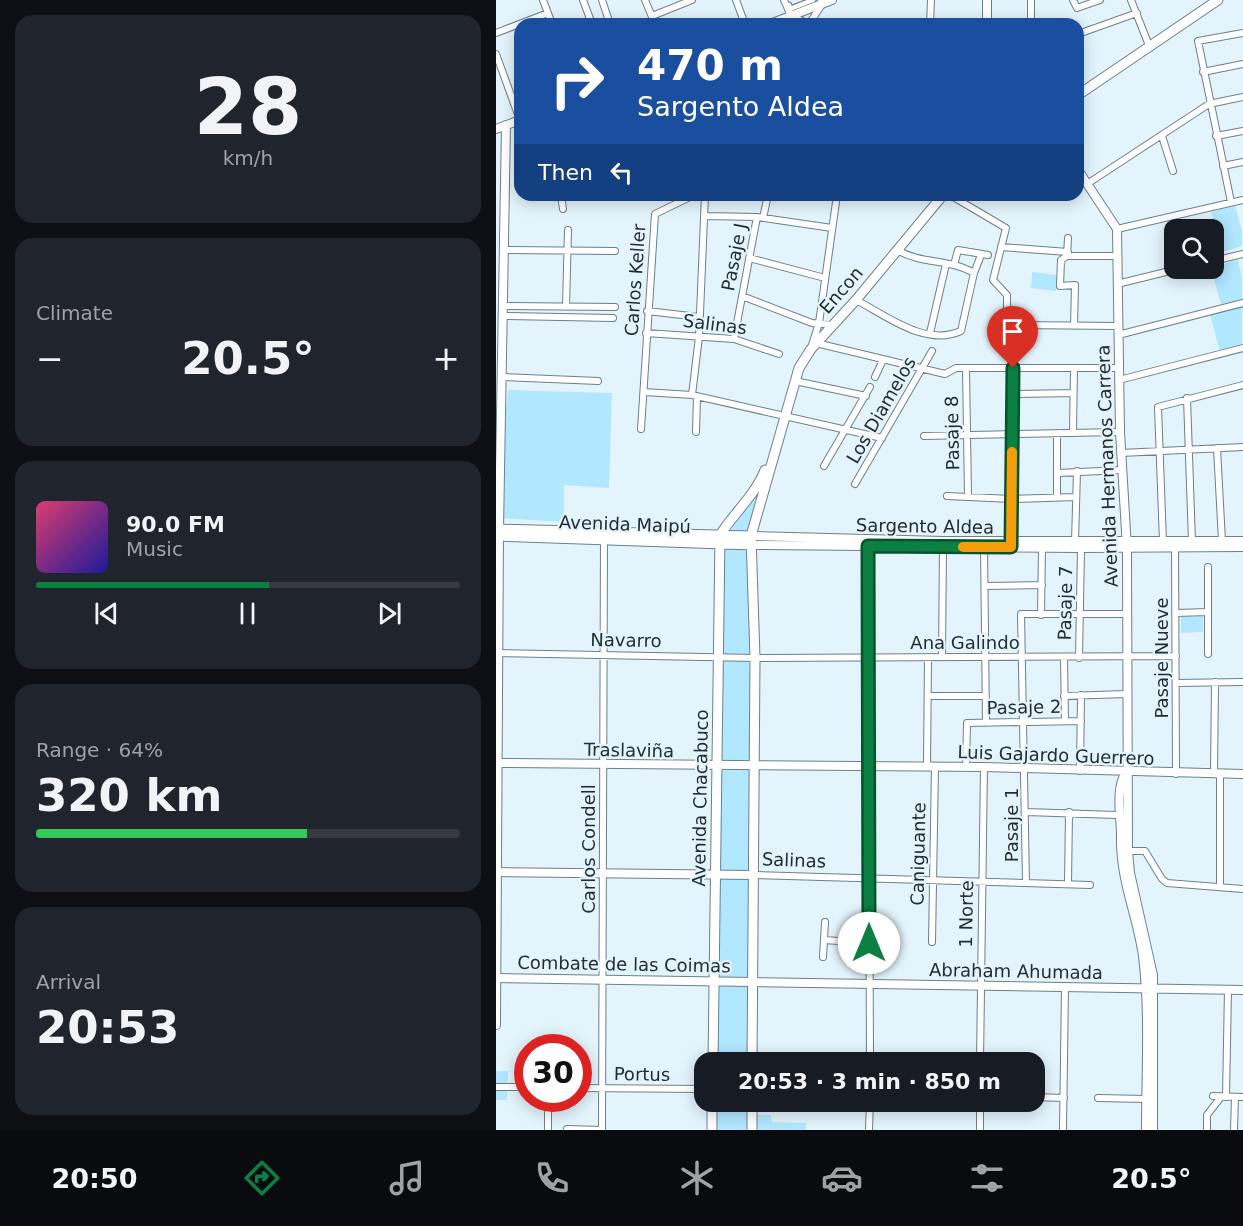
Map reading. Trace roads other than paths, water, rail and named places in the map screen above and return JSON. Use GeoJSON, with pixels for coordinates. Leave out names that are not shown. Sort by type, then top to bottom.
{"type":"FeatureCollection","features":[{"type":"Feature","properties":{"kind":"main road"},"geometry":{"type":"LineString","coordinates":[[1084,91],[1218,0]]}},
{"type":"Feature","properties":{"kind":"main road","name":"Encon"},"geometry":{"type":"LineString","coordinates":[[752,540],[795,381],[813,346],[856,300],[936,201]]}},
{"type":"Feature","properties":{"kind":"main road","name":"Encon"},"geometry":{"type":"LineString","coordinates":[[720,539],[734,513],[757,489],[786,418]]}},
{"type":"Feature","properties":{"kind":"main road","name":"Avenida Maipú"},"geometry":{"type":"LineString","coordinates":[[497,532],[752,540]]}},
{"type":"Feature","properties":{"kind":"main road","name":"Avenida Chacabuco"},"geometry":{"type":"LineString","coordinates":[[713,1052],[720,539]]}},
{"type":"Feature","properties":{"kind":"main road"},"geometry":{"type":"LineString","coordinates":[[752,540],[755,658],[752,1052]]}},
{"type":"Feature","properties":{"kind":"main road","name":"Salinas"},"geometry":{"type":"LineString","coordinates":[[497,872],[754,874]]}},
{"type":"Feature","properties":{"kind":"main road","name":"Combate de las Coimas"},"geometry":{"type":"LineString","coordinates":[[496,978],[752,982]]}},
{"type":"Feature","properties":{"kind":"main road"},"geometry":{"type":"LineString","coordinates":[[712,1112],[712,1130]]}},
{"type":"Feature","properties":{"kind":"main road"},"geometry":{"type":"LineString","coordinates":[[752,1112],[752,1130]]}},
{"type":"Feature","properties":{"kind":"street"},"geometry":{"type":"LineString","coordinates":[[543,0],[550,18]]}},
{"type":"Feature","properties":{"kind":"street"},"geometry":{"type":"LineString","coordinates":[[583,0],[590,18]]}},
{"type":"Feature","properties":{"kind":"street"},"geometry":{"type":"LineString","coordinates":[[602,0],[608,18]]}},
{"type":"Feature","properties":{"kind":"street"},"geometry":{"type":"LineString","coordinates":[[645,0],[652,16],[691,0]]}},
{"type":"Feature","properties":{"kind":"street"},"geometry":{"type":"LineString","coordinates":[[736,0],[743,18]]}},
{"type":"Feature","properties":{"kind":"street"},"geometry":{"type":"LineString","coordinates":[[786,0],[790,9],[813,0]]}},
{"type":"Feature","properties":{"kind":"street"},"geometry":{"type":"LineString","coordinates":[[786,0],[791,16],[796,18]]}},
{"type":"Feature","properties":{"kind":"street"},"geometry":{"type":"LineString","coordinates":[[786,18],[832,0]]}},
{"type":"Feature","properties":{"kind":"street"},"geometry":{"type":"LineString","coordinates":[[930,18],[931,0]]}},
{"type":"Feature","properties":{"kind":"street"},"geometry":{"type":"LineString","coordinates":[[986,18],[987,0]]}},
{"type":"Feature","properties":{"kind":"street"},"geometry":{"type":"LineString","coordinates":[[1031,0],[1031,18]]}},
{"type":"Feature","properties":{"kind":"street"},"geometry":{"type":"LineString","coordinates":[[1074,0],[1077,8],[1100,0]]}},
{"type":"Feature","properties":{"kind":"street"},"geometry":{"type":"LineString","coordinates":[[1131,0],[1150,48]]}},
{"type":"Feature","properties":{"kind":"street"},"geometry":{"type":"LineString","coordinates":[[813,18],[822,2]]}},
{"type":"Feature","properties":{"kind":"street"},"geometry":{"type":"LineString","coordinates":[[535,18],[548,13]]}},
{"type":"Feature","properties":{"kind":"street"},"geometry":{"type":"LineString","coordinates":[[1084,32],[1137,13]]}},
{"type":"Feature","properties":{"kind":"street"},"geometry":{"type":"LineString","coordinates":[[496,33],[514,26]]}},
{"type":"Feature","properties":{"kind":"street"},"geometry":{"type":"LineString","coordinates":[[1231,202],[1209,104],[1198,40],[1243,33]]}},
{"type":"Feature","properties":{"kind":"street"},"geometry":{"type":"LineString","coordinates":[[496,54],[499,76],[514,107]]}},
{"type":"Feature","properties":{"kind":"street"},"geometry":{"type":"LineString","coordinates":[[1203,72],[1243,64]]}},
{"type":"Feature","properties":{"kind":"street"},"geometry":{"type":"LineString","coordinates":[[1087,184],[1209,104],[1243,97]]}},
{"type":"Feature","properties":{"kind":"street"},"geometry":{"type":"LineString","coordinates":[[496,129],[514,122]]}},
{"type":"Feature","properties":{"kind":"street"},"geometry":{"type":"LineString","coordinates":[[496,1025],[497,532],[503,377],[506,125]]}},
{"type":"Feature","properties":{"kind":"street"},"geometry":{"type":"LineString","coordinates":[[1216,136],[1243,131]]}},
{"type":"Feature","properties":{"kind":"street"},"geometry":{"type":"LineString","coordinates":[[1162,136],[1172,171]]}},
{"type":"Feature","properties":{"kind":"street"},"geometry":{"type":"LineString","coordinates":[[1223,166],[1243,162]]}},
{"type":"Feature","properties":{"kind":"street"},"geometry":{"type":"LineString","coordinates":[[1084,179],[1117,229],[1243,200]]}},
{"type":"Feature","properties":{"kind":"street"},"geometry":{"type":"LineString","coordinates":[[562,201],[563,209]]}},
{"type":"Feature","properties":{"kind":"street","name":"Carlos Keller"},"geometry":{"type":"LineString","coordinates":[[641,429],[655,214],[682,201]]}},
{"type":"Feature","properties":{"kind":"street"},"geometry":{"type":"LineString","coordinates":[[696,432],[694,396],[706,216],[705,201]]}},
{"type":"Feature","properties":{"kind":"street","name":"Pasaje J"},"geometry":{"type":"LineString","coordinates":[[734,339],[749,258],[766,201]]}},
{"type":"Feature","properties":{"kind":"street"},"geometry":{"type":"LineString","coordinates":[[836,201],[819,323],[813,346],[945,374],[956,369],[1118,368]]}},
{"type":"Feature","properties":{"kind":"street"},"geometry":{"type":"LineString","coordinates":[[961,201],[1006,228],[994,278],[1007,296],[1007,325],[1118,326]]}},
{"type":"Feature","properties":{"kind":"street"},"geometry":{"type":"LineString","coordinates":[[706,216],[760,217],[832,228]]}},
{"type":"Feature","properties":{"kind":"street","name":"Avenida Hermanos Carrera"},"geometry":{"type":"LineString","coordinates":[[1117,229],[1117,335],[1126,545],[1128,851],[1130,873],[1150,954],[1153,1130]]}},
{"type":"Feature","properties":{"kind":"street"},"geometry":{"type":"LineString","coordinates":[[566,307],[568,230]]}},
{"type":"Feature","properties":{"kind":"street"},"geometry":{"type":"LineString","coordinates":[[1068,238],[1067,254],[1062,260],[1060,286],[1075,285],[1074,326]]}},
{"type":"Feature","properties":{"kind":"street"},"geometry":{"type":"LineString","coordinates":[[1001,247],[1067,254],[1117,256]]}},
{"type":"Feature","properties":{"kind":"street"},"geometry":{"type":"LineString","coordinates":[[897,249],[911,258],[946,264],[974,273]]}},
{"type":"Feature","properties":{"kind":"street"},"geometry":{"type":"LineString","coordinates":[[505,250],[615,251]]}},
{"type":"Feature","properties":{"kind":"street"},"geometry":{"type":"LineString","coordinates":[[856,300],[892,318],[909,331],[949,337],[961,331],[974,273],[984,255],[958,250],[954,266]]}},
{"type":"Feature","properties":{"kind":"street"},"geometry":{"type":"LineString","coordinates":[[1224,258],[1243,254]]}},
{"type":"Feature","properties":{"kind":"street"},"geometry":{"type":"LineString","coordinates":[[749,258],[825,278]]}},
{"type":"Feature","properties":{"kind":"street"},"geometry":{"type":"LineString","coordinates":[[930,333],[946,264]]}},
{"type":"Feature","properties":{"kind":"street"},"geometry":{"type":"LineString","coordinates":[[1117,284],[1164,272]]}},
{"type":"Feature","properties":{"kind":"street"},"geometry":{"type":"LineString","coordinates":[[742,296],[819,323],[833,325]]}},
{"type":"Feature","properties":{"kind":"street"},"geometry":{"type":"LineString","coordinates":[[1117,335],[1243,303]]}},
{"type":"Feature","properties":{"kind":"street"},"geometry":{"type":"LineString","coordinates":[[504,306],[615,308]]}},
{"type":"Feature","properties":{"kind":"street","name":"Salinas"},"geometry":{"type":"LineString","coordinates":[[647,311],[699,317]]}},
{"type":"Feature","properties":{"kind":"street"},"geometry":{"type":"LineString","coordinates":[[504,316],[613,318]]}},
{"type":"Feature","properties":{"kind":"street","name":"Salinas"},"geometry":{"type":"LineString","coordinates":[[646,333],[734,339],[779,354]]}},
{"type":"Feature","properties":{"kind":"street"},"geometry":{"type":"LineString","coordinates":[[1119,380],[1243,348]]}},
{"type":"Feature","properties":{"kind":"street","name":"Los Diamelos"},"geometry":{"type":"LineString","coordinates":[[855,484],[932,351]]}},
{"type":"Feature","properties":{"kind":"street"},"geometry":{"type":"LineString","coordinates":[[875,377],[883,360]]}},
{"type":"Feature","properties":{"kind":"street"},"geometry":{"type":"LineString","coordinates":[[1011,544],[1013,368]]}},
{"type":"Feature","properties":{"kind":"street","name":"Pasaje 8"},"geometry":{"type":"LineString","coordinates":[[966,369],[968,496]]}},
{"type":"Feature","properties":{"kind":"street"},"geometry":{"type":"LineString","coordinates":[[1073,432],[1074,369]]}},
{"type":"Feature","properties":{"kind":"street"},"geometry":{"type":"LineString","coordinates":[[503,377],[598,381]]}},
{"type":"Feature","properties":{"kind":"street"},"geometry":{"type":"LineString","coordinates":[[795,381],[866,396]]}},
{"type":"Feature","properties":{"kind":"street"},"geometry":{"type":"LineString","coordinates":[[1163,542],[1158,407],[1243,385]]}},
{"type":"Feature","properties":{"kind":"street"},"geometry":{"type":"LineString","coordinates":[[824,466],[870,387]]}},
{"type":"Feature","properties":{"kind":"street"},"geometry":{"type":"LineString","coordinates":[[644,392],[694,396],[882,438]]}},
{"type":"Feature","properties":{"kind":"street"},"geometry":{"type":"LineString","coordinates":[[1012,394],[1074,393]]}},
{"type":"Feature","properties":{"kind":"street"},"geometry":{"type":"LineString","coordinates":[[1187,398],[1192,542]]}},
{"type":"Feature","properties":{"kind":"street"},"geometry":{"type":"LineString","coordinates":[[924,436],[1120,432]]}},
{"type":"Feature","properties":{"kind":"street"},"geometry":{"type":"LineString","coordinates":[[1057,433],[1057,497]]}},
{"type":"Feature","properties":{"kind":"street"},"geometry":{"type":"LineString","coordinates":[[1121,453],[1243,447]]}},
{"type":"Feature","properties":{"kind":"street"},"geometry":{"type":"LineString","coordinates":[[1217,448],[1222,541]]}},
{"type":"Feature","properties":{"kind":"street"},"geometry":{"type":"LineString","coordinates":[[1057,473],[1122,470]]}},
{"type":"Feature","properties":{"kind":"street","name":"Pasaje 7"},"geometry":{"type":"LineString","coordinates":[[1077,471],[1081,615],[1079,658]]}},
{"type":"Feature","properties":{"kind":"street"},"geometry":{"type":"LineString","coordinates":[[948,496],[1012,499],[1076,497]]}},
{"type":"Feature","properties":{"kind":"street","name":"Carlos Condell"},"geometry":{"type":"LineString","coordinates":[[602,1130],[604,536]]}},
{"type":"Feature","properties":{"kind":"street","name":"Sargento Aldea"},"geometry":{"type":"LineString","coordinates":[[752,540],[1243,547]]}},
{"type":"Feature","properties":{"kind":"street","name":"Sargento Aldea"},"geometry":{"type":"LineString","coordinates":[[1126,545],[1243,541]]}},
{"type":"Feature","properties":{"kind":"street"},"geometry":{"type":"LineString","coordinates":[[868,543],[870,1052]]}},
{"type":"Feature","properties":{"kind":"street"},"geometry":{"type":"LineString","coordinates":[[942,544],[942,657]]}},
{"type":"Feature","properties":{"kind":"street"},"geometry":{"type":"LineString","coordinates":[[984,544],[986,723]]}},
{"type":"Feature","properties":{"kind":"street","name":"Sargento Aldea"},"geometry":{"type":"LineString","coordinates":[[1011,544],[1042,548],[1078,545]]}},
{"type":"Feature","properties":{"kind":"street","name":"Pasaje Nueve"},"geometry":{"type":"LineString","coordinates":[[1175,545],[1176,774]]}},
{"type":"Feature","properties":{"kind":"street"},"geometry":{"type":"LineString","coordinates":[[1042,548],[1041,615],[1127,614]]}},
{"type":"Feature","properties":{"kind":"street"},"geometry":{"type":"LineString","coordinates":[[1208,567],[1208,654]]}},
{"type":"Feature","properties":{"kind":"street"},"geometry":{"type":"LineString","coordinates":[[985,586],[1042,585]]}},
{"type":"Feature","properties":{"kind":"street"},"geometry":{"type":"LineString","coordinates":[[1176,613],[1208,612]]}},
{"type":"Feature","properties":{"kind":"street","name":"Pasaje 1"},"geometry":{"type":"LineString","coordinates":[[1026,883],[1026,768],[1021,759],[1021,615],[1041,615]]}},
{"type":"Feature","properties":{"kind":"street","name":"Navarro"},"geometry":{"type":"LineString","coordinates":[[498,653],[755,658]]}},
{"type":"Feature","properties":{"kind":"street","name":"Ana Galindo"},"geometry":{"type":"LineString","coordinates":[[755,658],[1176,656]]}},
{"type":"Feature","properties":{"kind":"street","name":"Caniguante"},"geometry":{"type":"LineString","coordinates":[[928,657],[932,942]]}},
{"type":"Feature","properties":{"kind":"street","name":"Pasaje 7"},"geometry":{"type":"LineString","coordinates":[[1064,658],[1065,721]]}},
{"type":"Feature","properties":{"kind":"street"},"geometry":{"type":"LineString","coordinates":[[1177,682],[1243,682]]}},
{"type":"Feature","properties":{"kind":"street"},"geometry":{"type":"LineString","coordinates":[[1215,682],[1220,887]]}},
{"type":"Feature","properties":{"kind":"street","name":"Pasaje 2"},"geometry":{"type":"LineString","coordinates":[[1064,696],[1127,694]]}},
{"type":"Feature","properties":{"kind":"street"},"geometry":{"type":"LineString","coordinates":[[1080,771],[1081,695]]}},
{"type":"Feature","properties":{"kind":"street","name":"Pasaje 2"},"geometry":{"type":"LineString","coordinates":[[928,696],[985,696]]}},
{"type":"Feature","properties":{"kind":"street","name":"Pasaje 2"},"geometry":{"type":"LineString","coordinates":[[966,767],[967,723],[1081,721]]}},
{"type":"Feature","properties":{"kind":"street","name":"Traslaviña"},"geometry":{"type":"LineString","coordinates":[[497,763],[869,766]]}},
{"type":"Feature","properties":{"kind":"street","name":"Luis Gajardo Guerrero"},"geometry":{"type":"LineString","coordinates":[[869,766],[1243,774]]}},
{"type":"Feature","properties":{"kind":"street","name":"1 Norte"},"geometry":{"type":"LineString","coordinates":[[980,1052],[984,767]]}},
{"type":"Feature","properties":{"kind":"street","name":"Avenida Hermanos Carrera"},"geometry":{"type":"LineString","coordinates":[[1126,773],[1121,783],[1122,867],[1151,989],[1146,1130]]}},
{"type":"Feature","properties":{"kind":"street"},"geometry":{"type":"LineString","coordinates":[[1026,812],[1116,815]]}},
{"type":"Feature","properties":{"kind":"street"},"geometry":{"type":"LineString","coordinates":[[1068,884],[1069,813]]}},
{"type":"Feature","properties":{"kind":"street"},"geometry":{"type":"LineString","coordinates":[[1128,851],[1145,851],[1162,879],[1167,883],[1243,889]]}},
{"type":"Feature","properties":{"kind":"street","name":"Salinas"},"geometry":{"type":"LineString","coordinates":[[754,874],[1090,885]]}},
{"type":"Feature","properties":{"kind":"street"},"geometry":{"type":"LineString","coordinates":[[823,957],[825,922]]}},
{"type":"Feature","properties":{"kind":"street"},"geometry":{"type":"LineString","coordinates":[[824,940],[869,943]]}},
{"type":"Feature","properties":{"kind":"street","name":"Abraham Ahumada"},"geometry":{"type":"LineString","coordinates":[[752,982],[869,982],[1243,990]]}},
{"type":"Feature","properties":{"kind":"street"},"geometry":{"type":"LineString","coordinates":[[1063,1130],[1065,986]]}},
{"type":"Feature","properties":{"kind":"street"},"geometry":{"type":"LineString","coordinates":[[1207,1130],[1207,1115],[1224,1097],[1228,989]]}},
{"type":"Feature","properties":{"kind":"street"},"geometry":{"type":"LineString","coordinates":[[496,1087],[514,1087]]}},
{"type":"Feature","properties":{"kind":"street","name":"Portus"},"geometry":{"type":"LineString","coordinates":[[592,1088],[694,1089]]}},
{"type":"Feature","properties":{"kind":"street"},"geometry":{"type":"LineString","coordinates":[[1213,1096],[1243,1097]]}},
{"type":"Feature","properties":{"kind":"street"},"geometry":{"type":"LineString","coordinates":[[1045,1097],[1064,1098]]}},
{"type":"Feature","properties":{"kind":"street"},"geometry":{"type":"LineString","coordinates":[[1234,1130],[1235,1097]]}},
{"type":"Feature","properties":{"kind":"street"},"geometry":{"type":"LineString","coordinates":[[1098,1098],[1146,1099]]}},
{"type":"Feature","properties":{"kind":"street"},"geometry":{"type":"LineString","coordinates":[[548,1112],[548,1130]]}},
{"type":"Feature","properties":{"kind":"street"},"geometry":{"type":"LineString","coordinates":[[869,1130],[870,1112]]}},
{"type":"Feature","properties":{"kind":"street"},"geometry":{"type":"LineString","coordinates":[[980,1112],[980,1130]]}},
{"type":"Feature","properties":{"kind":"street"},"geometry":{"type":"LineString","coordinates":[[567,1129],[602,1130]]}}]}
